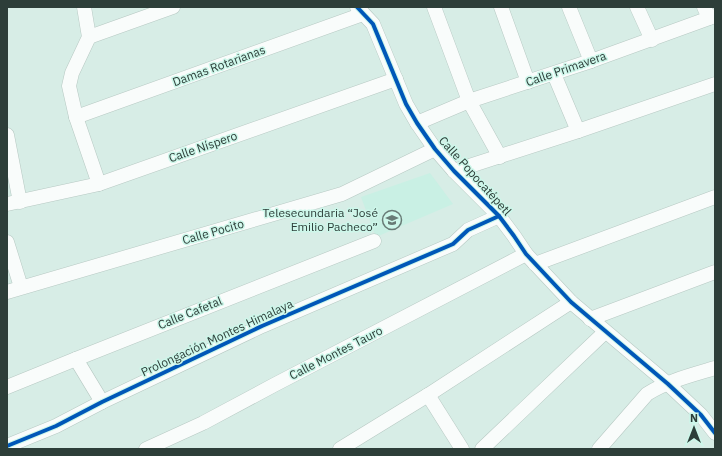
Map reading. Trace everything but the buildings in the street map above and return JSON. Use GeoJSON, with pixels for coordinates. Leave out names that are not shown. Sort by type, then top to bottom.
{"type":"FeatureCollection","features":[{"type":"Feature","properties":{"kind":"street"},"geometry":{"type":"LineString","coordinates":[[84,7],[89,37],[72,73],[69,86],[76,117],[99,184]]}},
{"type":"Feature","properties":{"kind":"street"},"geometry":{"type":"LineString","coordinates":[[89,37],[173,7]]}},
{"type":"Feature","properties":{"kind":"street"},"geometry":{"type":"LineString","coordinates":[[434,7],[469,101],[500,157]]}},
{"type":"Feature","properties":{"kind":"street"},"geometry":{"type":"LineString","coordinates":[[501,7],[528,82]]}},
{"type":"Feature","properties":{"kind":"street"},"geometry":{"type":"LineString","coordinates":[[569,7],[591,61]]}},
{"type":"Feature","properties":{"kind":"street"},"geometry":{"type":"LineString","coordinates":[[637,7],[652,40]]}},
{"type":"Feature","properties":{"kind":"street","name":"Calle Popocatépetl"},"geometry":{"type":"LineString","coordinates":[[360,11],[373,24],[406,104],[417,123],[435,149],[454,172],[499,216],[530,259],[571,302],[668,384],[700,415],[715,433]]}},
{"type":"Feature","properties":{"kind":"street","name":"Damas Rotarianas"},"geometry":{"type":"LineString","coordinates":[[76,117],[360,11]]}},
{"type":"Feature","properties":{"kind":"street","name":"Calle Primavera"},"geometry":{"type":"LineString","coordinates":[[417,123],[469,101],[554,74],[652,40],[709,14]]}},
{"type":"Feature","properties":{"kind":"street"},"geometry":{"type":"LineString","coordinates":[[554,74],[578,131]]}},
{"type":"Feature","properties":{"kind":"street","name":"Calle Níspero"},"geometry":{"type":"LineString","coordinates":[[14,203],[99,184],[396,79]]}},
{"type":"Feature","properties":{"kind":"street"},"geometry":{"type":"LineString","coordinates":[[454,172],[715,84]]}},
{"type":"Feature","properties":{"kind":"street"},"geometry":{"type":"LineString","coordinates":[[7,137],[14,203]]}},
{"type":"Feature","properties":{"kind":"street","name":"Calle Pocito"},"geometry":{"type":"LineString","coordinates":[[7,292],[342,194],[435,149]]}},
{"type":"Feature","properties":{"kind":"street","name":"Calle Montes Tauro"},"geometry":{"type":"LineString","coordinates":[[146,449],[203,423],[274,385],[530,259],[715,197]]}},
{"type":"Feature","properties":{"kind":"street","name":"Prolongación Montes Himalaya"},"geometry":{"type":"LineString","coordinates":[[7,446],[56,426],[102,402],[262,326],[453,244],[468,230],[499,216]]}},
{"type":"Feature","properties":{"kind":"street","name":"Calle Cafetal"},"geometry":{"type":"LineString","coordinates":[[7,387],[76,358],[374,241]]}},
{"type":"Feature","properties":{"kind":"street"},"geometry":{"type":"LineString","coordinates":[[7,242],[21,287]]}},
{"type":"Feature","properties":{"kind":"street"},"geometry":{"type":"LineString","coordinates":[[590,319],[715,272]]}},
{"type":"Feature","properties":{"kind":"street"},"geometry":{"type":"LineString","coordinates":[[340,449],[428,395],[571,302]]}},
{"type":"Feature","properties":{"kind":"street"},"geometry":{"type":"LineString","coordinates":[[482,449],[606,332]]}},
{"type":"Feature","properties":{"kind":"street"},"geometry":{"type":"LineString","coordinates":[[76,358],[102,402]]}},
{"type":"Feature","properties":{"kind":"street"},"geometry":{"type":"LineString","coordinates":[[599,449],[647,394],[655,388],[715,368]]}},
{"type":"Feature","properties":{"kind":"street"},"geometry":{"type":"LineString","coordinates":[[428,395],[462,449]]}},
{"type":"Feature","properties":{"kind":"shaded area","name":"Telesecundaria “José Emilio Pacheco”"},"geometry":{"type":"Polygon","coordinates":[[[430,173],[453,204],[376,237],[361,197],[430,173]]]}},
{"type":"Feature","properties":{"kind":"cycle path"},"geometry":{"type":"LineString","coordinates":[[357,7],[373,24],[406,104],[435,149],[454,171],[499,216],[526,254],[571,302],[668,384],[701,415],[715,433]]}},
{"type":"Feature","properties":{"kind":"cycle path"},"geometry":{"type":"LineString","coordinates":[[7,446],[56,426],[102,402],[262,326],[453,244],[468,230],[499,216]]}},
{"type":"Feature","properties":{"kind":"place","name":"Telesecundaria “José Emilio Pacheco”"},"geometry":{"type":"Point","coordinates":[392,220]}}]}
